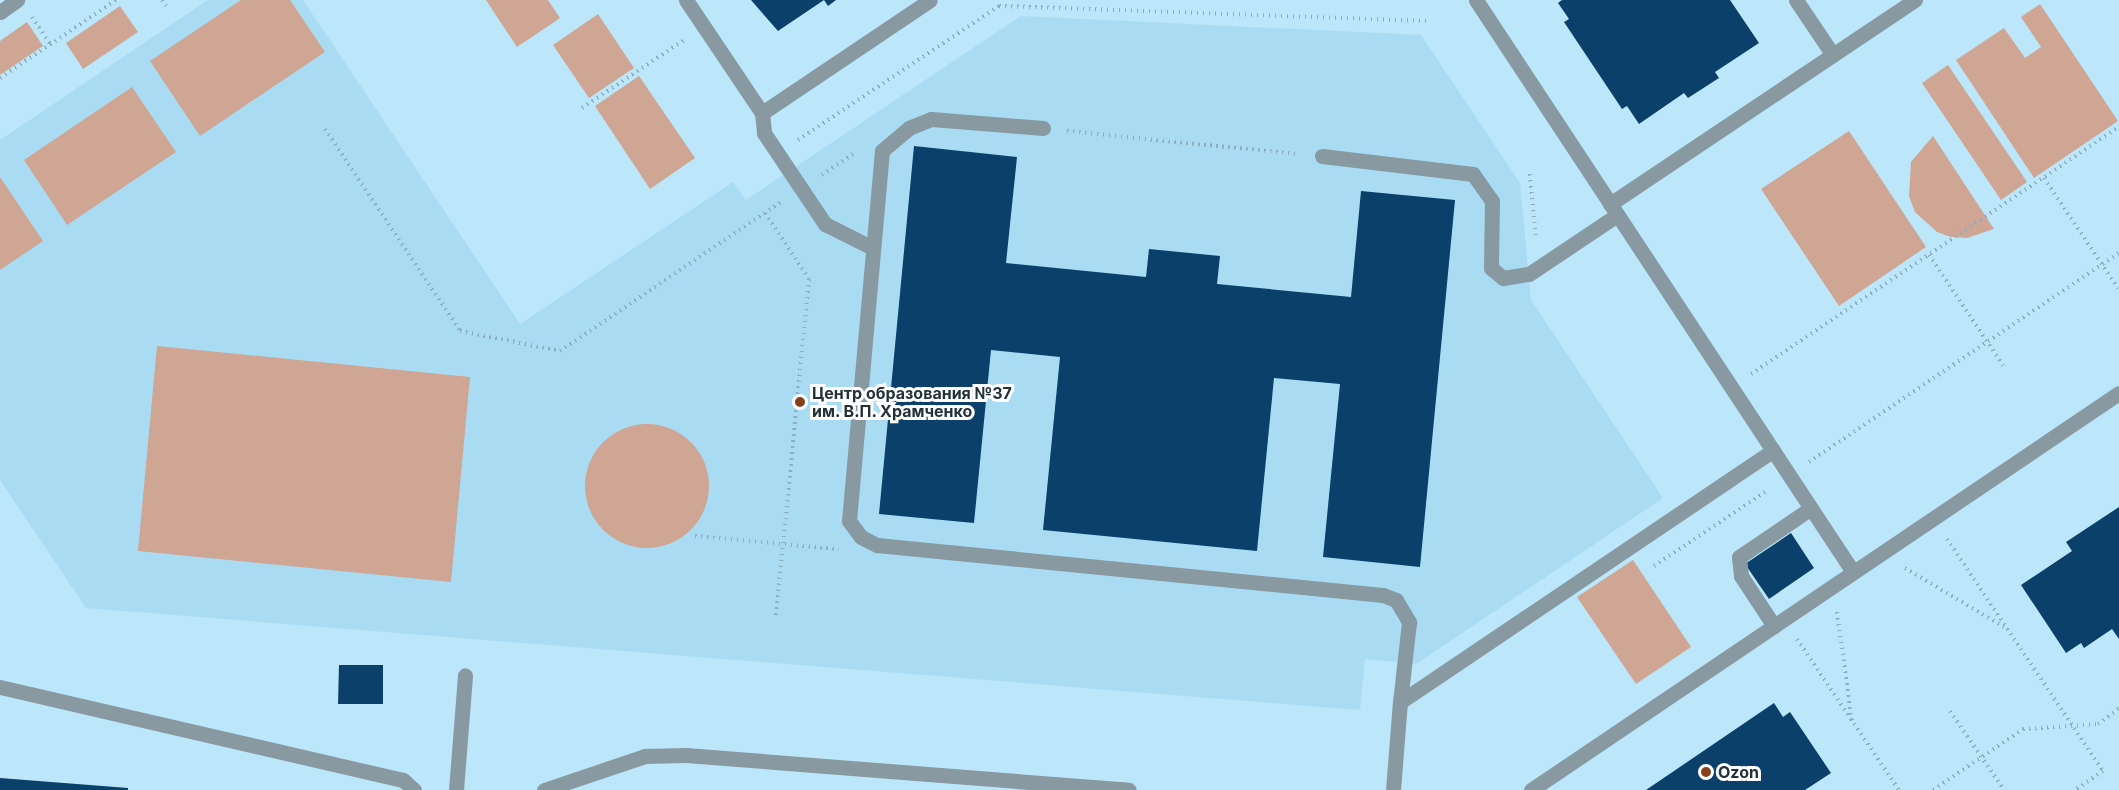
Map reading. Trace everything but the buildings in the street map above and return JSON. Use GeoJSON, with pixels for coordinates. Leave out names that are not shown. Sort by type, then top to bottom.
{"type":"FeatureCollection","features":[{"type":"Feature","properties":{"kind":"lane"},"geometry":{"type":"LineString","coordinates":[[686,0],[762,113],[764,133],[825,224],[872,248]]}},
{"type":"Feature","properties":{"kind":"lane"},"geometry":{"type":"LineString","coordinates":[[762,113],[930,0]]}},
{"type":"Feature","properties":{"kind":"lane"},"geometry":{"type":"LineString","coordinates":[[1476,0],[1853,572]]}},
{"type":"Feature","properties":{"kind":"lane"},"geometry":{"type":"LineString","coordinates":[[1796,0],[1833,55]]}},
{"type":"Feature","properties":{"kind":"lane"},"geometry":{"type":"LineString","coordinates":[[1322,156],[1473,174],[1495,212],[1491,261],[1496,274],[1513,279],[1539,268],[1614,209],[1906,2]]}},
{"type":"Feature","properties":{"kind":"lane"},"geometry":{"type":"LineString","coordinates":[[0,12],[22,4]]}},
{"type":"Feature","properties":{"kind":"lane"},"geometry":{"type":"LineString","coordinates":[[1042,128],[931,119],[887,144],[880,162],[847,502],[849,521],[861,537],[877,545],[1383,595],[1396,600],[1410,622],[1400,702],[1393,790]]}},
{"type":"Feature","properties":{"kind":"lane"},"geometry":{"type":"LineString","coordinates":[[1531,790],[2119,393]]}},
{"type":"Feature","properties":{"kind":"lane"},"geometry":{"type":"LineString","coordinates":[[1400,702],[1773,450]]}},
{"type":"Feature","properties":{"kind":"lane"},"geometry":{"type":"LineString","coordinates":[[1779,623],[1741,576],[1739,557],[1811,508]]}},
{"type":"Feature","properties":{"kind":"lane"},"geometry":{"type":"LineString","coordinates":[[456,790],[465,675]]}},
{"type":"Feature","properties":{"kind":"lane"},"geometry":{"type":"LineString","coordinates":[[0,687],[404,780],[414,790]]}},
{"type":"Feature","properties":{"kind":"lane"},"geometry":{"type":"LineString","coordinates":[[544,790],[645,756],[686,755],[1129,790]]}},
{"type":"Feature","properties":{"kind":"path"},"geometry":{"type":"LineString","coordinates":[[0,78],[116,0]]}},
{"type":"Feature","properties":{"kind":"path"},"geometry":{"type":"LineString","coordinates":[[162,0],[166,6]]}},
{"type":"Feature","properties":{"kind":"path"},"geometry":{"type":"LineString","coordinates":[[22,4],[50,44]]}},
{"type":"Feature","properties":{"kind":"path"},"geometry":{"type":"LineString","coordinates":[[777,154],[999,6],[1428,21]]}},
{"type":"Feature","properties":{"kind":"path"},"geometry":{"type":"LineString","coordinates":[[582,108],[704,27]]}},
{"type":"Feature","properties":{"kind":"path"},"geometry":{"type":"LineString","coordinates":[[1042,128],[1322,156]]}},
{"type":"Feature","properties":{"kind":"path"},"geometry":{"type":"LineString","coordinates":[[1731,387],[2119,128]]}},
{"type":"Feature","properties":{"kind":"path"},"geometry":{"type":"LineString","coordinates":[[325,129],[460,331],[560,351],[869,143],[887,144]]}},
{"type":"Feature","properties":{"kind":"path"},"geometry":{"type":"LineString","coordinates":[[1530,174],[1539,268]]}},
{"type":"Feature","properties":{"kind":"path"},"geometry":{"type":"LineString","coordinates":[[2044,178],[2118,288]]}},
{"type":"Feature","properties":{"kind":"path"},"geometry":{"type":"LineString","coordinates":[[765,213],[809,279],[776,616]]}},
{"type":"Feature","properties":{"kind":"path"},"geometry":{"type":"LineString","coordinates":[[1654,566],[2119,253]]}},
{"type":"Feature","properties":{"kind":"path"},"geometry":{"type":"LineString","coordinates":[[1929,255],[2003,365]]}},
{"type":"Feature","properties":{"kind":"path"},"geometry":{"type":"LineString","coordinates":[[1933,519],[2103,771],[2075,790]]}},
{"type":"Feature","properties":{"kind":"path"},"geometry":{"type":"LineString","coordinates":[[695,536],[836,550],[861,537]]}},
{"type":"Feature","properties":{"kind":"path"},"geometry":{"type":"LineString","coordinates":[[1903,567],[2007,629]]}},
{"type":"Feature","properties":{"kind":"path"},"geometry":{"type":"LineString","coordinates":[[1837,612],[1852,722]]}},
{"type":"Feature","properties":{"kind":"path"},"geometry":{"type":"LineString","coordinates":[[1779,623],[1899,790]]}},
{"type":"Feature","properties":{"kind":"path"},"geometry":{"type":"LineString","coordinates":[[1933,790],[2023,729],[2097,724],[2119,710]]}},
{"type":"Feature","properties":{"kind":"path"},"geometry":{"type":"LineString","coordinates":[[1950,711],[2004,790]]}},
{"type":"Feature","properties":{"kind":"shaded area","name":"Центр образования №37 им. В.П. Храмченко"},"geometry":{"type":"Polygon","coordinates":[[[208,0],[303,0],[520,324],[733,182],[746,200],[1021,16],[1421,35],[1520,183],[1531,300],[1663,498],[1416,664],[1365,659],[1360,710],[86,608],[0,480],[0,140],[208,0]]]}},
{"type":"Feature","properties":{"kind":"shaded area"},"geometry":{"type":"Polygon","coordinates":[[[241,0],[290,0],[325,52],[200,136],[150,61],[241,0]]]}},
{"type":"Feature","properties":{"kind":"shaded area"},"geometry":{"type":"Polygon","coordinates":[[[486,0],[548,0],[560,18],[517,47],[486,0]]]}},
{"type":"Feature","properties":{"kind":"shaded area"},"geometry":{"type":"Polygon","coordinates":[[[2040,4],[2118,121],[2034,178],[1956,60],[2004,28],[2025,58],[2041,47],[2021,17],[2040,4]]]}},
{"type":"Feature","properties":{"kind":"shaded area"},"geometry":{"type":"Polygon","coordinates":[[[120,6],[138,32],[83,69],[66,43],[120,6]]]}},
{"type":"Feature","properties":{"kind":"shaded area"},"geometry":{"type":"Polygon","coordinates":[[[598,14],[634,68],[589,98],[553,45],[598,14]]]}},
{"type":"Feature","properties":{"kind":"shaded area"},"geometry":{"type":"Polygon","coordinates":[[[27,22],[43,46],[0,75],[0,41],[27,22]]]}},
{"type":"Feature","properties":{"kind":"shaded area"},"geometry":{"type":"Polygon","coordinates":[[[1948,65],[2027,182],[2001,200],[1922,83],[1948,65]]]}},
{"type":"Feature","properties":{"kind":"shaded area"},"geometry":{"type":"Polygon","coordinates":[[[639,76],[695,158],[650,189],[595,106],[639,76]]]}},
{"type":"Feature","properties":{"kind":"shaded area"},"geometry":{"type":"Polygon","coordinates":[[[132,87],[176,152],[67,225],[24,160],[132,87]]]}},
{"type":"Feature","properties":{"kind":"shaded area"},"geometry":{"type":"Polygon","coordinates":[[[1849,131],[1926,247],[1839,306],[1761,189],[1849,131]]]}},
{"type":"Feature","properties":{"kind":"shaded area"},"geometry":{"type":"Polygon","coordinates":[[[1933,136],[1994,229],[1967,238],[1951,237],[1937,232],[1915,212],[1909,196],[1911,162],[1933,136]]]}},
{"type":"Feature","properties":{"kind":"shaded area"},"geometry":{"type":"Polygon","coordinates":[[[0,177],[43,241],[0,270],[0,177]]]}},
{"type":"Feature","properties":{"kind":"shaded area"},"geometry":{"type":"Polygon","coordinates":[[[157,346],[470,377],[451,582],[138,551],[157,346]]]}},
{"type":"Feature","properties":{"kind":"shaded area"},"geometry":{"type":"Polygon","coordinates":[[[647,424],[671,428],[691,442],[705,462],[709,486],[705,510],[691,530],[671,544],[647,548],[623,544],[603,530],[589,510],[585,486],[589,462],[603,442],[623,428],[647,424]]]}},
{"type":"Feature","properties":{"kind":"shaded area"},"geometry":{"type":"Polygon","coordinates":[[[1633,560],[1691,647],[1636,684],[1577,597],[1633,560]]]}},
{"type":"Feature","properties":{"kind":"place","name":"Центр образования №37 им. В.П. Храмченко"},"geometry":{"type":"Point","coordinates":[800,402]}},
{"type":"Feature","properties":{"kind":"place","name":"Ozon"},"geometry":{"type":"Point","coordinates":[1706,772]}}]}
